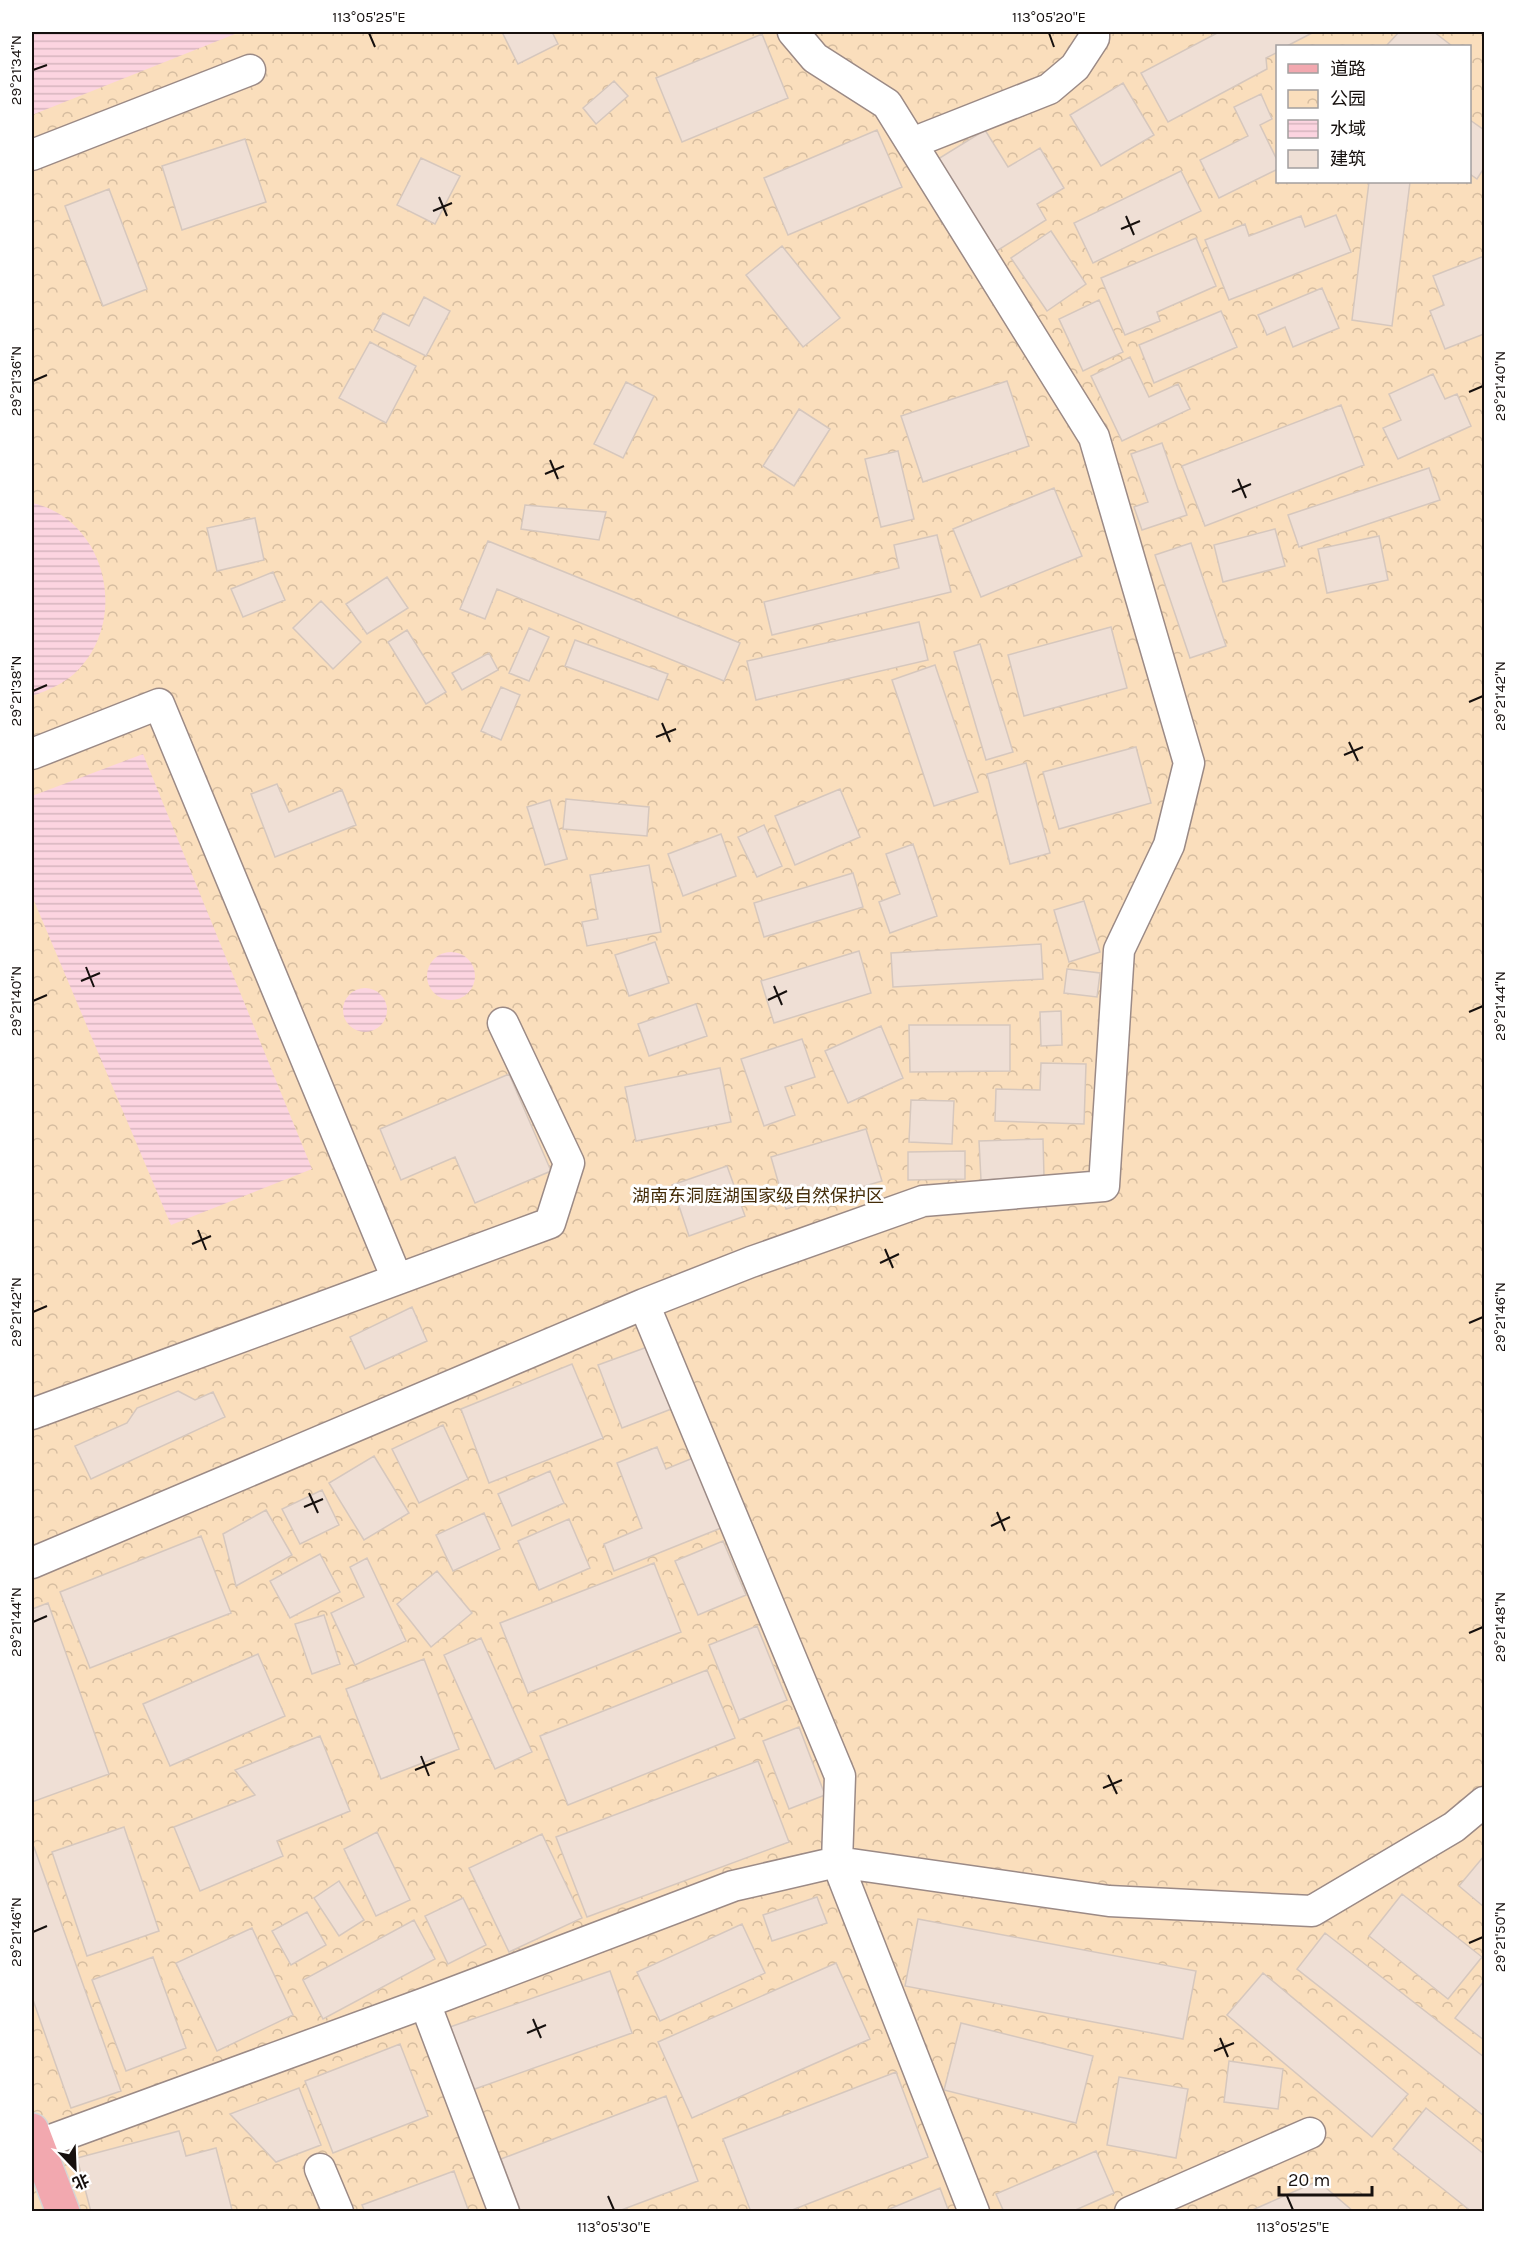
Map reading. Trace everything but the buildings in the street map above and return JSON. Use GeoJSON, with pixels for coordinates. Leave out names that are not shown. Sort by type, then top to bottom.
{"type":"FeatureCollection","features":[{"type":"Feature","properties":{"kind":"main road"},"geometry":{"type":"LineString","coordinates":[[34,2138],[63,2211]]}},
{"type":"Feature","properties":{"kind":"street"},"geometry":{"type":"LineString","coordinates":[[32,1563],[644,1304],[751,1262],[922,1201],[1104,1186],[1119,950],[1169,845],[1189,763],[1094,437],[887,104],[815,58],[793,32]]}},
{"type":"Feature","properties":{"kind":"street"},"geometry":{"type":"LineString","coordinates":[[912,143],[1049,89],[1075,67],[1094,38],[1094,32]]}},
{"type":"Feature","properties":{"kind":"street"},"geometry":{"type":"LineString","coordinates":[[32,155],[250,70]]}},
{"type":"Feature","properties":{"kind":"street"},"geometry":{"type":"LineString","coordinates":[[32,754],[159,704],[397,1279]]}},
{"type":"Feature","properties":{"kind":"street"},"geometry":{"type":"LineString","coordinates":[[32,1414],[550,1222],[569,1163],[503,1023]]}},
{"type":"Feature","properties":{"kind":"street"},"geometry":{"type":"LineString","coordinates":[[644,1304],[840,1776],[837,1862],[974,2211]]}},
{"type":"Feature","properties":{"kind":"street"},"geometry":{"type":"LineString","coordinates":[[34,2138],[425,2003],[733,1886],[837,1862],[1109,1901],[1312,1911],[1454,1827],[1485,1802]]}},
{"type":"Feature","properties":{"kind":"street"},"geometry":{"type":"LineString","coordinates":[[425,2003],[504,2211]]}},
{"type":"Feature","properties":{"kind":"street"},"geometry":{"type":"LineString","coordinates":[[1130,2211],[1310,2133]]}},
{"type":"Feature","properties":{"kind":"street"},"geometry":{"type":"LineString","coordinates":[[320,2169],[338,2211]]}},
{"type":"Feature","properties":{"kind":"green space","name":"湖南东洞庭湖国家级自然保护区"},"geometry":{"type":"Polygon","coordinates":[[[32,32],[1484,32],[1484,2211],[32,2211],[32,32]]]}},
{"type":"Feature","properties":{"kind":"water"},"geometry":{"type":"Polygon","coordinates":[[[32,32],[240,32],[32,115],[32,32]]]}},
{"type":"Feature","properties":{"kind":"water"},"geometry":{"type":"Polygon","coordinates":[[[32,503],[57,513],[77,528],[92,549],[102,572],[105,597],[103,623],[94,647],[79,669],[51,689],[32,696],[32,503]]]}},
{"type":"Feature","properties":{"kind":"water"},"geometry":{"type":"Polygon","coordinates":[[[143,754],[312,1169],[171,1225],[32,896],[32,796],[143,754]]]}},
{"type":"Feature","properties":{"kind":"water"},"geometry":{"type":"Polygon","coordinates":[[[446,952],[456,952],[468,959],[475,971],[475,981],[468,993],[456,1000],[446,1000],[431,989],[427,981],[427,971],[438,956],[446,952]]]}},
{"type":"Feature","properties":{"kind":"water"},"geometry":{"type":"Polygon","coordinates":[[[365,988],[381,994],[387,1010],[381,1026],[365,1032],[349,1026],[343,1010],[349,994],[365,988]]]}}]}
